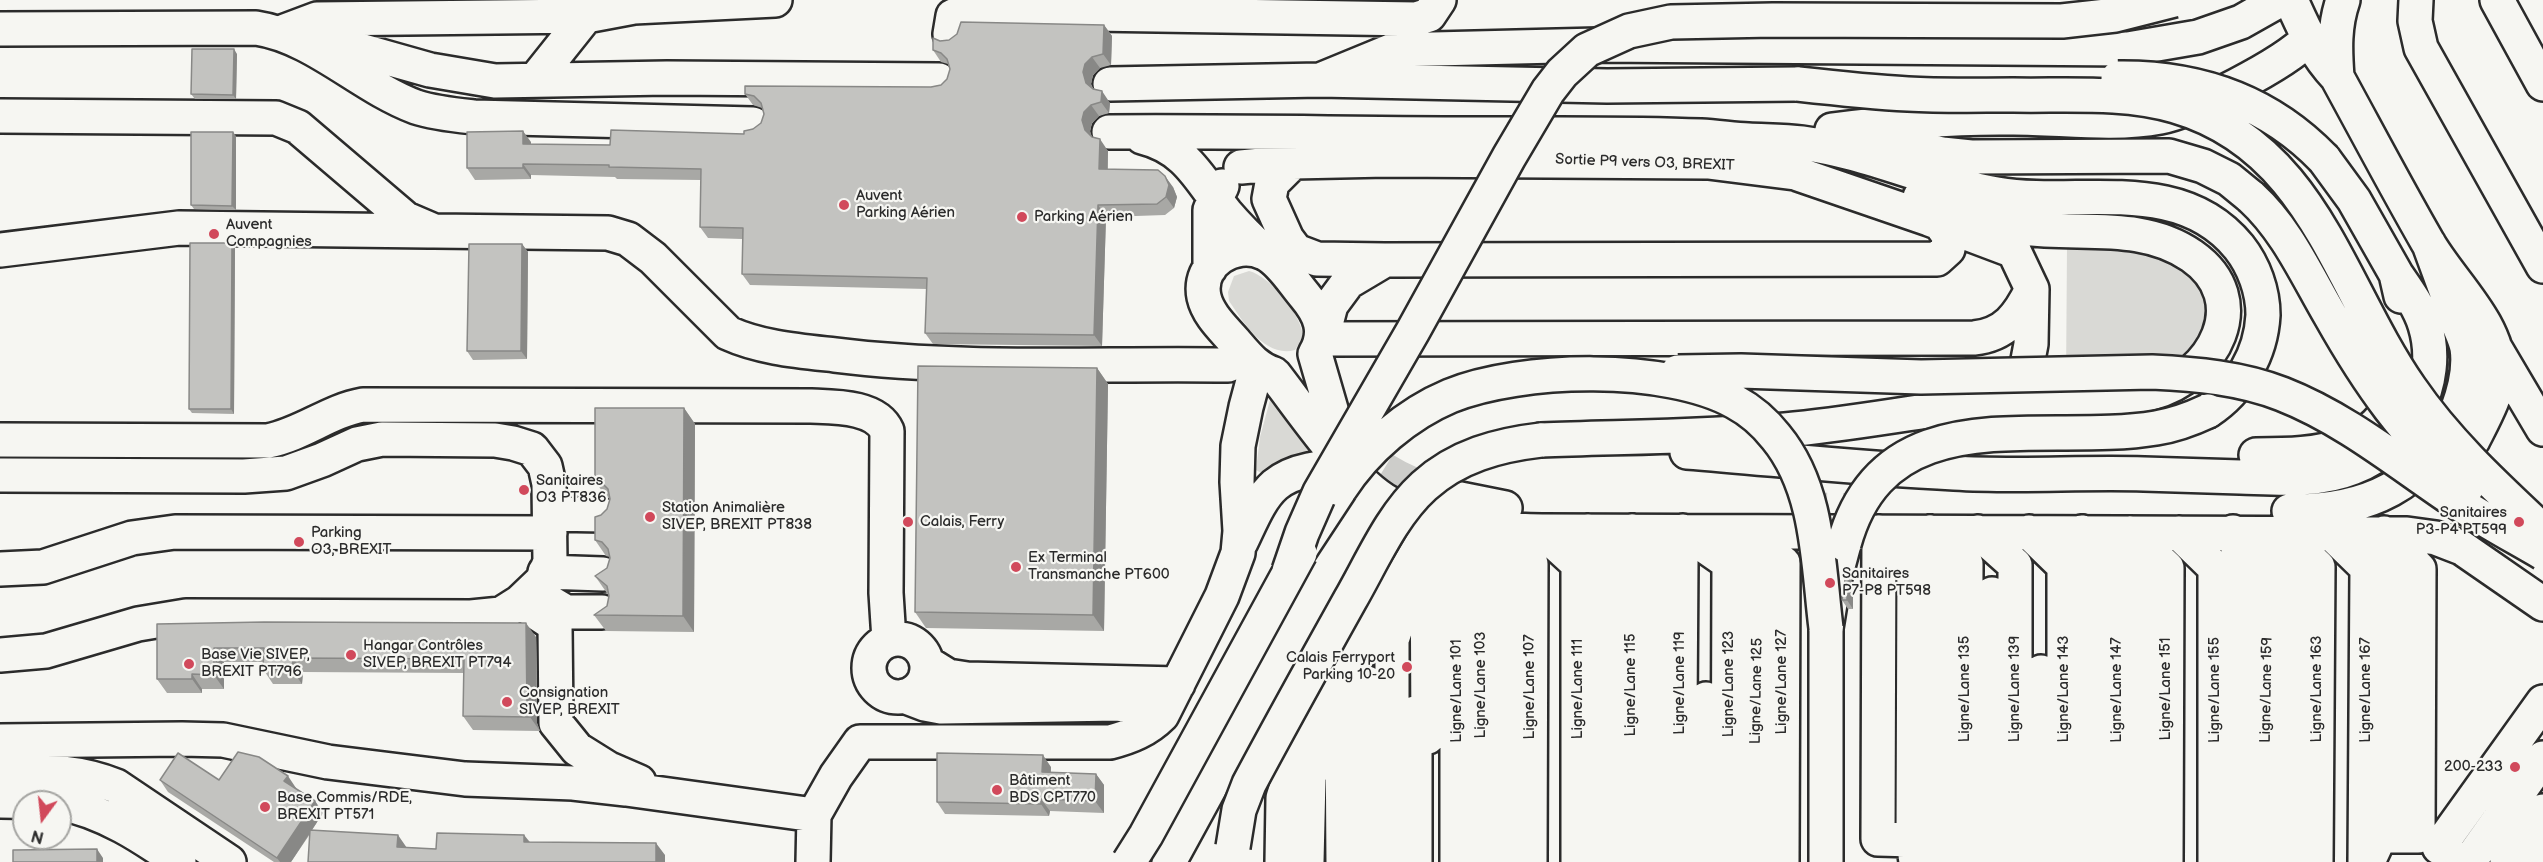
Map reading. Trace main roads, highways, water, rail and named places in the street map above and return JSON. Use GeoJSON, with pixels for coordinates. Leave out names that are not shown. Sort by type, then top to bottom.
{"type":"FeatureCollection","features":[{"type":"Feature","properties":{"kind":"tunnel"},"geometry":{"type":"LineString","coordinates":[[1346,438],[1357,449],[1393,474],[1419,487],[1448,497]]}},
{"type":"Feature","properties":{"kind":"tunnel"},"geometry":{"type":"LineString","coordinates":[[1794,509],[1892,510]]}},
{"type":"Feature","properties":{"kind":"place","name":"Auvent Parking Aérien"},"geometry":{"type":"Point","coordinates":[844,205]}},
{"type":"Feature","properties":{"kind":"place","name":"Parking Aérien"},"geometry":{"type":"Point","coordinates":[1022,217]}},
{"type":"Feature","properties":{"kind":"place","name":"Auvent Compagnies"},"geometry":{"type":"Point","coordinates":[214,234]}},
{"type":"Feature","properties":{"kind":"place","name":"Sanitaires O3 PT836"},"geometry":{"type":"Point","coordinates":[524,490]}},
{"type":"Feature","properties":{"kind":"place","name":"Station Animalière SIVEP, BREXIT PT838"},"geometry":{"type":"Point","coordinates":[650,517]}},
{"type":"Feature","properties":{"kind":"place","name":"Calais, Ferry"},"geometry":{"type":"Point","coordinates":[908,522]}},
{"type":"Feature","properties":{"kind":"place","name":"Sanitaires P3-P4 PT599"},"geometry":{"type":"Point","coordinates":[2519,522]}},
{"type":"Feature","properties":{"kind":"place","name":"Parking O3, BREXIT"},"geometry":{"type":"Point","coordinates":[299,542]}},
{"type":"Feature","properties":{"kind":"place","name":"Ex Terminal Transmanche PT600"},"geometry":{"type":"Point","coordinates":[1016,567]}},
{"type":"Feature","properties":{"kind":"place","name":"Sanitaires P7-P8 PT598"},"geometry":{"type":"Point","coordinates":[1830,583]}},
{"type":"Feature","properties":{"kind":"place","name":"Hangar Contrôles SIVEP, BREXIT PT794"},"geometry":{"type":"Point","coordinates":[351,655]}},
{"type":"Feature","properties":{"kind":"place","name":"Base Vie SIVEP, BREXIT PT796"},"geometry":{"type":"Point","coordinates":[189,664]}},
{"type":"Feature","properties":{"kind":"place","name":"Calais Ferryport Parking 10-20"},"geometry":{"type":"Point","coordinates":[1407,667]}},
{"type":"Feature","properties":{"kind":"place","name":"Consignation SIVEP, BREXIT"},"geometry":{"type":"Point","coordinates":[507,702]}},
{"type":"Feature","properties":{"kind":"place","name":"200-233"},"geometry":{"type":"Point","coordinates":[2515,767]}},
{"type":"Feature","properties":{"kind":"place","name":"Bâtiment BDS CPT770"},"geometry":{"type":"Point","coordinates":[997,790]}},
{"type":"Feature","properties":{"kind":"place","name":"Base Commis/RDE, BREXIT PT571"},"geometry":{"type":"Point","coordinates":[265,807]}}]}
